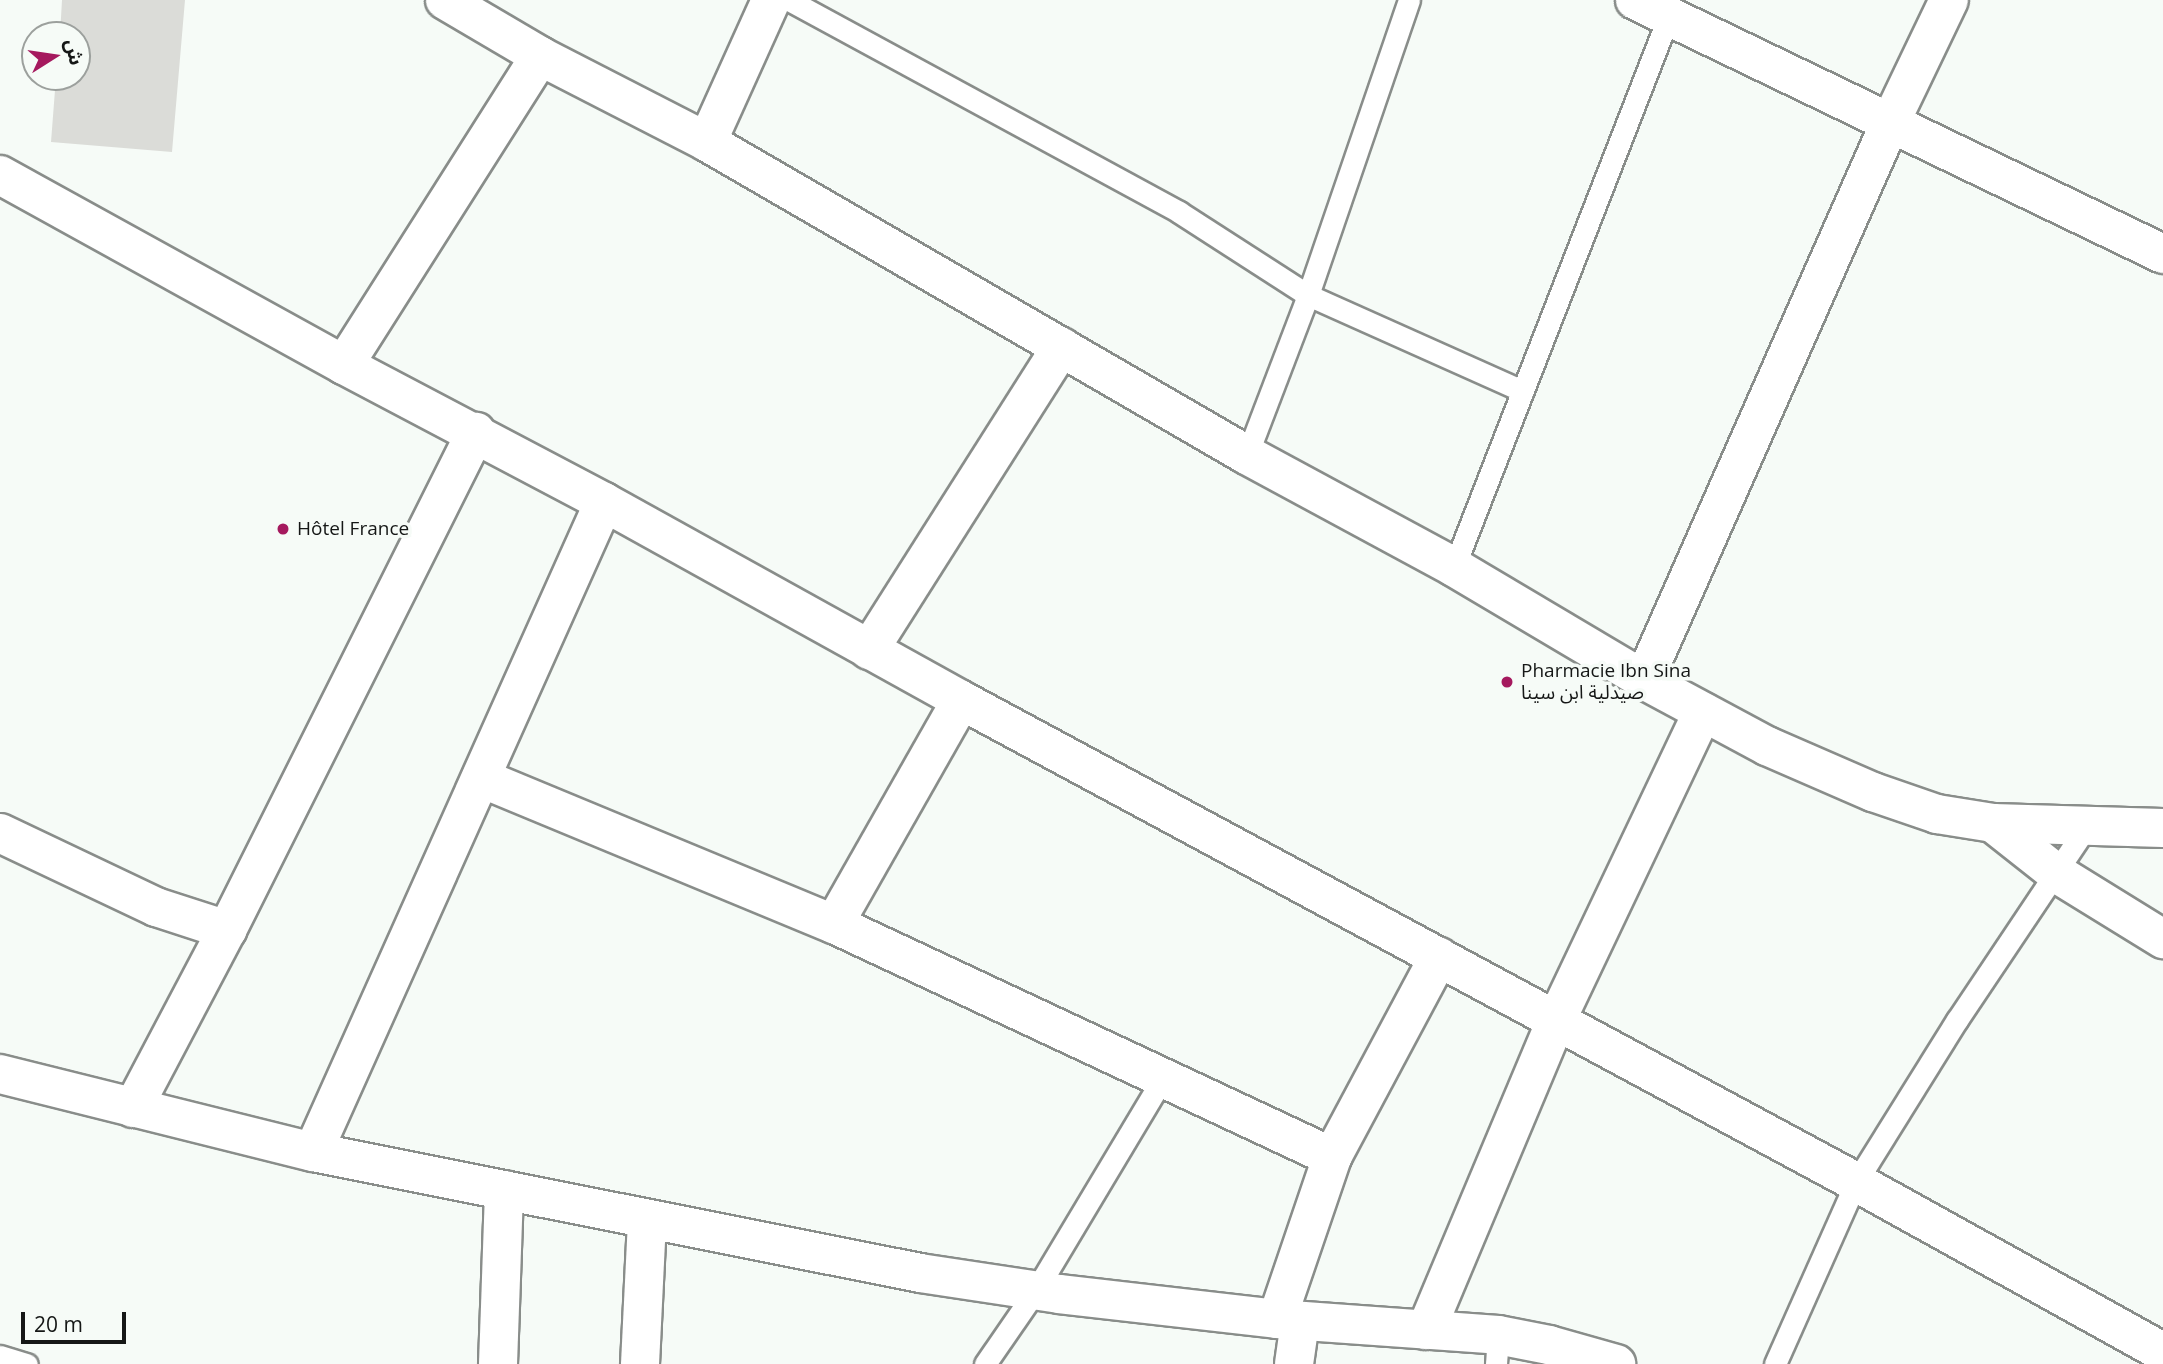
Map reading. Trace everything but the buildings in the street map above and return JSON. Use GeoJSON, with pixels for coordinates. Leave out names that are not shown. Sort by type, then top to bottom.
{"type":"FeatureCollection","features":[{"type":"Feature","properties":{"kind":"street"},"geometry":{"type":"LineString","coordinates":[[444,0],[540,56],[707,142],[1247,455],[1454,567],[1644,680],[1767,747],[1873,792],[1937,814],[1993,823],[2163,828]]}},
{"type":"Feature","properties":{"kind":"street"},"geometry":{"type":"LineString","coordinates":[[707,142],[771,0]]}},
{"type":"Feature","properties":{"kind":"street"},"geometry":{"type":"LineString","coordinates":[[1635,0],[1672,8],[1891,121],[2163,254]]}},
{"type":"Feature","properties":{"kind":"street"},"geometry":{"type":"LineString","coordinates":[[1644,680],[1891,121],[1949,0]]}},
{"type":"Feature","properties":{"kind":"street"},"geometry":{"type":"LineString","coordinates":[[344,365],[540,56]]}},
{"type":"Feature","properties":{"kind":"street"},"geometry":{"type":"LineString","coordinates":[[0,175],[344,365],[476,432],[961,700],[1856,1182],[2163,1352]]}},
{"type":"Feature","properties":{"kind":"street"},"geometry":{"type":"LineString","coordinates":[[869,650],[1060,347]]}},
{"type":"Feature","properties":{"kind":"street"},"geometry":{"type":"LineString","coordinates":[[133,1108],[227,930],[476,432]]}},
{"type":"Feature","properties":{"kind":"street"},"geometry":{"type":"LineString","coordinates":[[313,1152],[604,502]]}},
{"type":"Feature","properties":{"kind":"street"},"geometry":{"type":"LineString","coordinates":[[834,924],[961,700]]}},
{"type":"Feature","properties":{"kind":"street"},"geometry":{"type":"LineString","coordinates":[[1426,1330],[1556,1021],[1703,712]]}},
{"type":"Feature","properties":{"kind":"street"},"geometry":{"type":"LineString","coordinates":[[481,778],[834,924],[1332,1157]]}},
{"type":"Feature","properties":{"kind":"street"},"geometry":{"type":"LineString","coordinates":[[1993,823],[2056,873],[2163,939]]}},
{"type":"Feature","properties":{"kind":"street"},"geometry":{"type":"LineString","coordinates":[[0,833],[145,902],[227,930]]}},
{"type":"Feature","properties":{"kind":"street"},"geometry":{"type":"LineString","coordinates":[[1294,1364],[1289,1321],[1332,1157],[1439,957]]}},
{"type":"Feature","properties":{"kind":"street"},"geometry":{"type":"LineString","coordinates":[[0,1074],[313,1152],[920,1273],[1289,1321],[1426,1330],[1497,1350],[1549,1345],[1616,1364]]}},
{"type":"Feature","properties":{"kind":"street"},"geometry":{"type":"LineString","coordinates":[[498,1364],[504,1190]]}},
{"type":"Feature","properties":{"kind":"street"},"geometry":{"type":"LineString","coordinates":[[640,1364],[647,1219]]}},
{"type":"Feature","properties":{"kind":"lane"},"geometry":{"type":"LineString","coordinates":[[789,0],[1179,212],[1308,295],[1523,391]]}},
{"type":"Feature","properties":{"kind":"lane"},"geometry":{"type":"LineString","coordinates":[[1247,455],[1308,295],[1409,0]]}},
{"type":"Feature","properties":{"kind":"lane"},"geometry":{"type":"LineString","coordinates":[[1454,567],[1672,8]]}},
{"type":"Feature","properties":{"kind":"lane"},"geometry":{"type":"LineString","coordinates":[[1775,1364],[1856,1182],[1957,1020],[2087,826]]}},
{"type":"Feature","properties":{"kind":"lane"},"geometry":{"type":"LineString","coordinates":[[985,1364],[1036,1290],[1163,1078]]}},
{"type":"Feature","properties":{"kind":"lane"},"geometry":{"type":"LineString","coordinates":[[0,1356],[27,1364]]}},
{"type":"Feature","properties":{"kind":"place","name":"Hôtel France"},"geometry":{"type":"Point","coordinates":[283,529]}},
{"type":"Feature","properties":{"kind":"place","name":"Pharmacie Ibn Sina صيدلية ابن سينا"},"geometry":{"type":"Point","coordinates":[1507,682]}}]}
